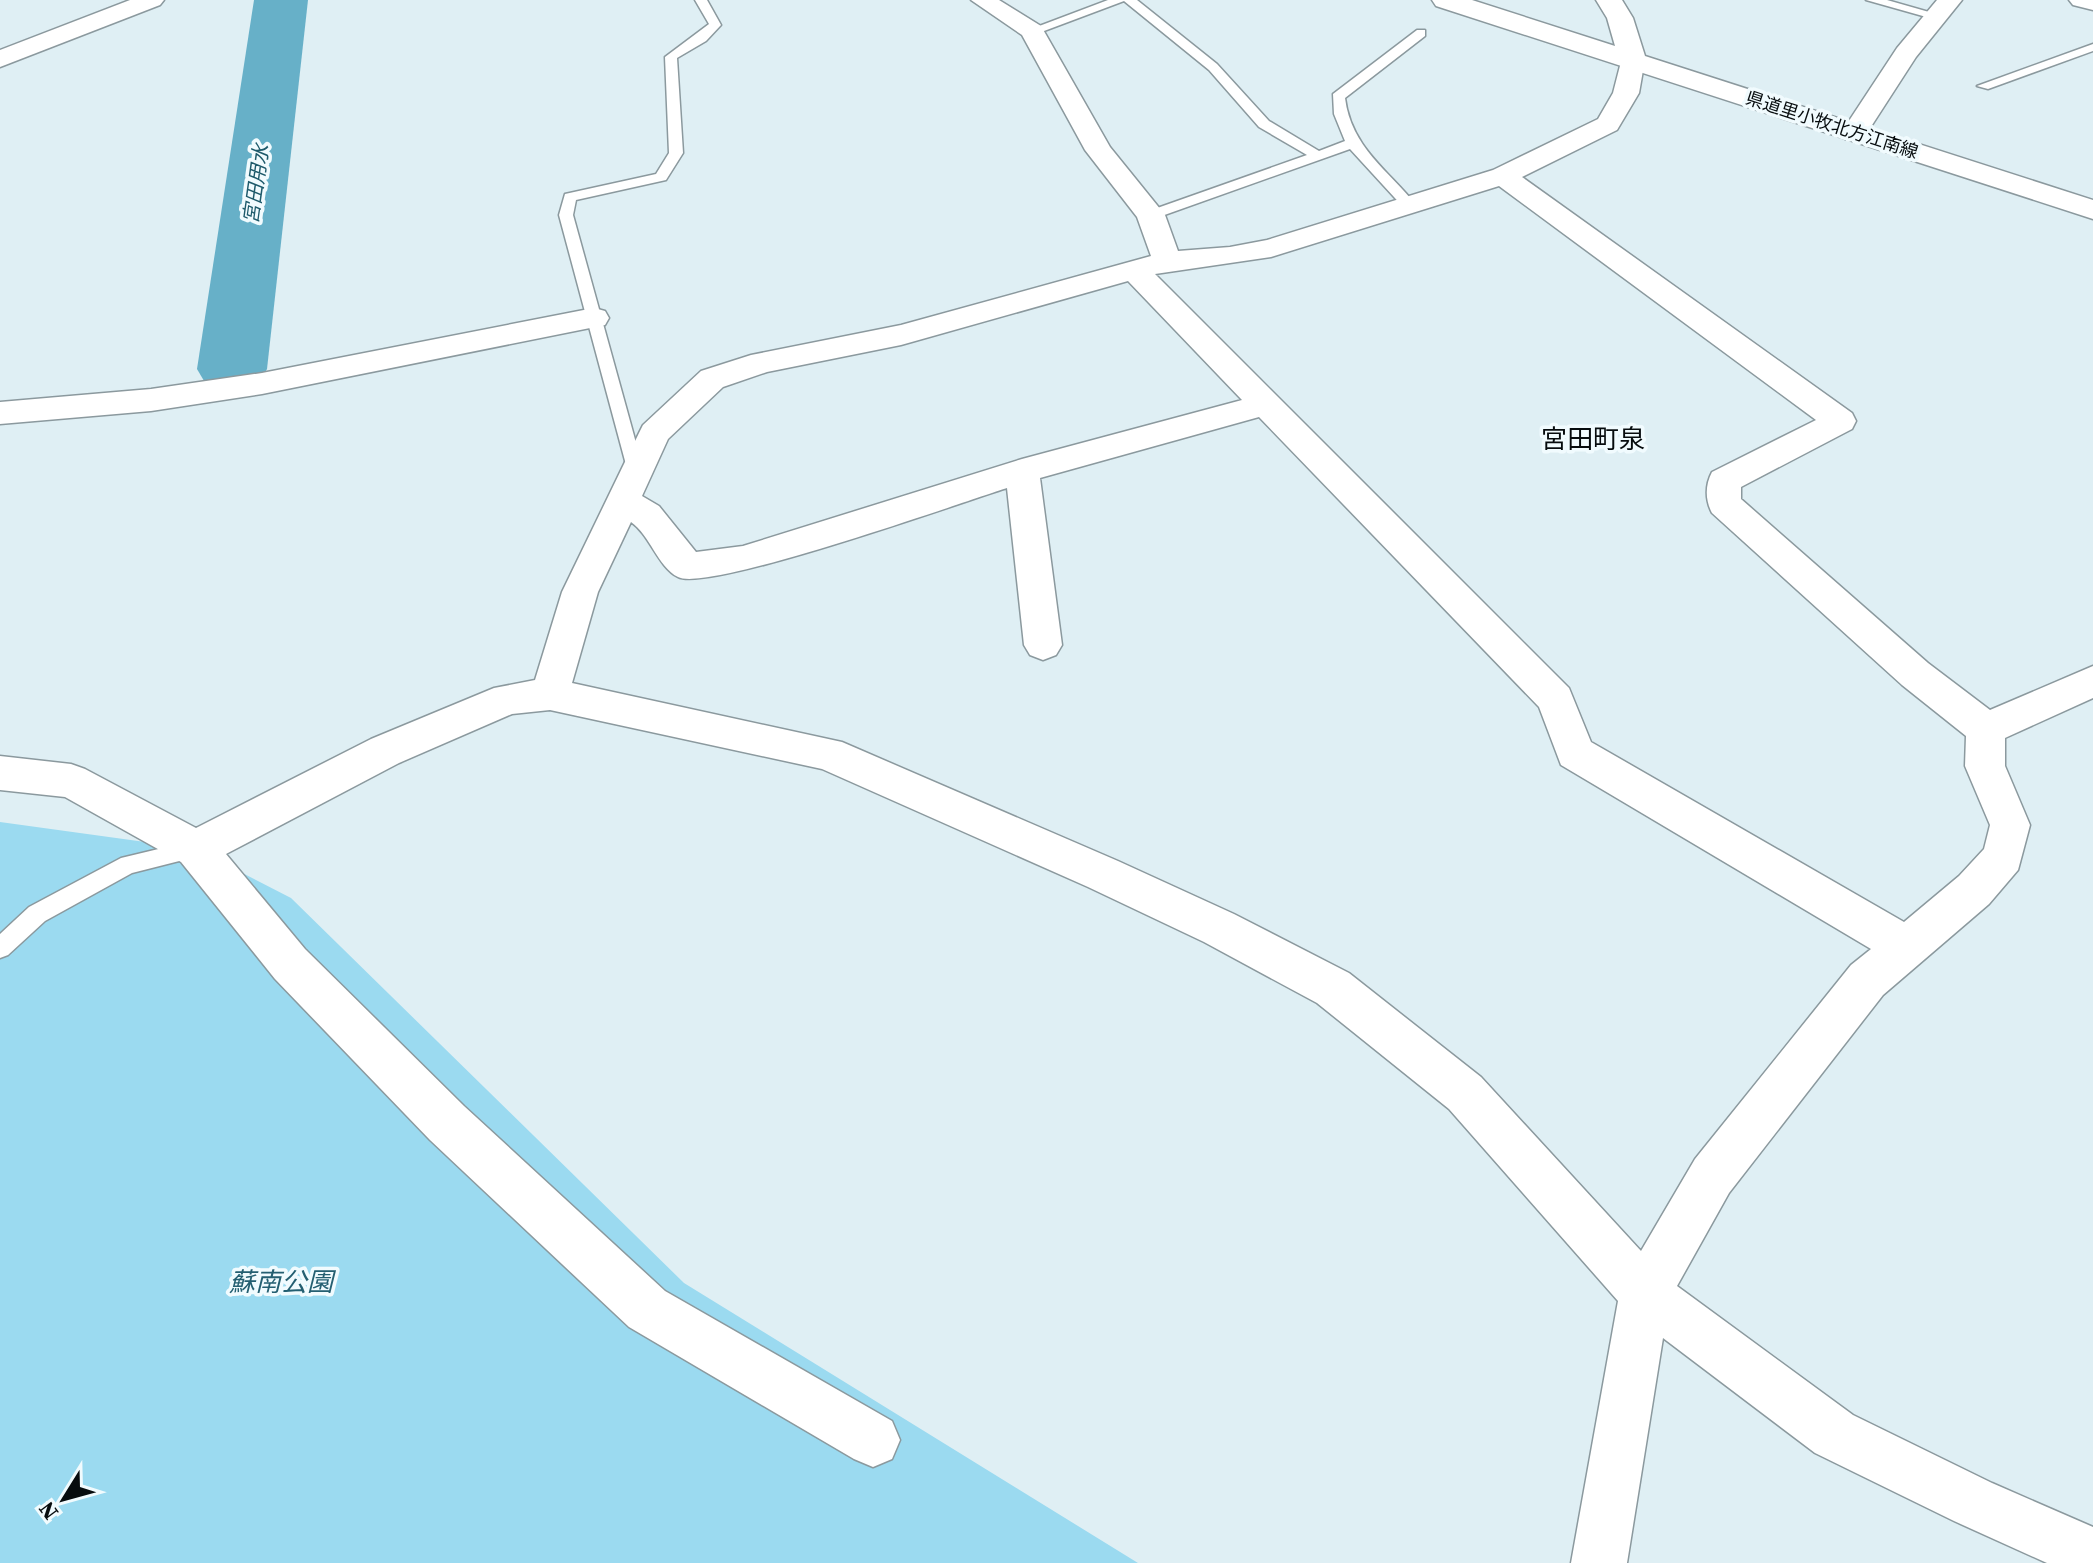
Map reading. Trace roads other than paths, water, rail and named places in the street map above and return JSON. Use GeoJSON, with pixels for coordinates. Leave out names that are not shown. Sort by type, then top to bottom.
{"type":"FeatureCollection","features":[{"type":"Feature","properties":{"kind":"main road","name":"県道里小牧北方江南線"},"geometry":{"type":"LineString","coordinates":[[1445,0],[2093,210]]}},
{"type":"Feature","properties":{"kind":"main road"},"geometry":{"type":"LineString","coordinates":[[1609,0],[1620,18],[1632,59]]}},
{"type":"Feature","properties":{"kind":"street"},"geometry":{"type":"LineString","coordinates":[[0,59],[152,0]]}},
{"type":"Feature","properties":{"kind":"street"},"geometry":{"type":"LineString","coordinates":[[983,0],[1032,31],[1098,150],[1151,215],[1151,265],[1264,405],[1555,699],[1575,753],[1907,947]]}},
{"type":"Feature","properties":{"kind":"street"},"geometry":{"type":"LineString","coordinates":[[2081,0],[2093,3]]}},
{"type":"Feature","properties":{"kind":"street"},"geometry":{"type":"LineString","coordinates":[[1854,133],[1906,53],[1944,8]]}},
{"type":"Feature","properties":{"kind":"street"},"geometry":{"type":"LineString","coordinates":[[550,694],[580,592],[655,433],[712,379],[762,362],[901,335],[1151,265],[1271,248],[1503,176],[1608,124],[1626,93],[1632,59]]}},
{"type":"Feature","properties":{"kind":"street"},"geometry":{"type":"LineString","coordinates":[[1503,176],[1840,421],[1724,481],[1724,504],[1915,674],[1986,729]]}},
{"type":"Feature","properties":{"kind":"street"},"geometry":{"type":"LineString","coordinates":[[0,413],[44,405],[149,400],[314,374],[594,318]]}},
{"type":"Feature","properties":{"kind":"street"},"geometry":{"type":"LineString","coordinates":[[628,486],[688,567],[743,559],[1022,471],[1264,405]]}},
{"type":"Feature","properties":{"kind":"street"},"geometry":{"type":"LineString","coordinates":[[1022,471],[1043,645]]}},
{"type":"Feature","properties":{"kind":"street"},"geometry":{"type":"LineString","coordinates":[[1986,729],[2093,681]]}},
{"type":"Feature","properties":{"kind":"street"},"geometry":{"type":"LineString","coordinates":[[196,849],[385,751],[508,699],[550,694],[828,754],[1219,928],[1333,988],[1465,1093],[1645,1293],[1834,1434],[1973,1502],[2088,1548]]}},
{"type":"Feature","properties":{"kind":"street"},"geometry":{"type":"LineString","coordinates":[[1599,1563],[1645,1293],[1712,1176],[1867,980],[1974,890],[2003,857],[2010,825],[1985,766],[1986,729]]}},
{"type":"Feature","properties":{"kind":"street"},"geometry":{"type":"LineString","coordinates":[[0,773],[71,781],[196,849],[290,964],[447,1123],[647,1309],[873,1440]]}},
{"type":"Feature","properties":{"kind":"lane"},"geometry":{"type":"LineString","coordinates":[[628,486],[594,318],[566,215],[570,197],[661,177],[676,153],[671,57],[702,38],[715,25],[701,0]]}},
{"type":"Feature","properties":{"kind":"lane"},"geometry":{"type":"LineString","coordinates":[[1032,31],[1119,0]]}},
{"type":"Feature","properties":{"kind":"lane"},"geometry":{"type":"LineString","coordinates":[[1130,0],[1213,67],[1264,124],[1315,154]]}},
{"type":"Feature","properties":{"kind":"lane"},"geometry":{"type":"LineString","coordinates":[[1872,0],[1944,8]]}},
{"type":"Feature","properties":{"kind":"lane"},"geometry":{"type":"LineString","coordinates":[[1410,206],[1353,143],[1338,117],[1338,97],[1421,33]]}},
{"type":"Feature","properties":{"kind":"lane"},"geometry":{"type":"LineString","coordinates":[[1983,86],[2093,46]]}},
{"type":"Feature","properties":{"kind":"lane"},"geometry":{"type":"LineString","coordinates":[[1151,215],[1353,143]]}},
{"type":"Feature","properties":{"kind":"lane"},"geometry":{"type":"LineString","coordinates":[[0,948],[37,914],[128,865],[196,849]]}},
{"type":"Feature","properties":{"kind":"waterway","name":"宮田用水"},"geometry":{"type":"LineString","coordinates":[[232,369],[281,0]]}},
{"type":"Feature","properties":{"kind":"district","name":"宮田町泉"},"geometry":{"type":"Point","coordinates":[1593,439]}},
{"type":"Feature","properties":{"kind":"park label","name":"蘇南公園"},"geometry":{"type":"Point","coordinates":[281,1282]}}]}
